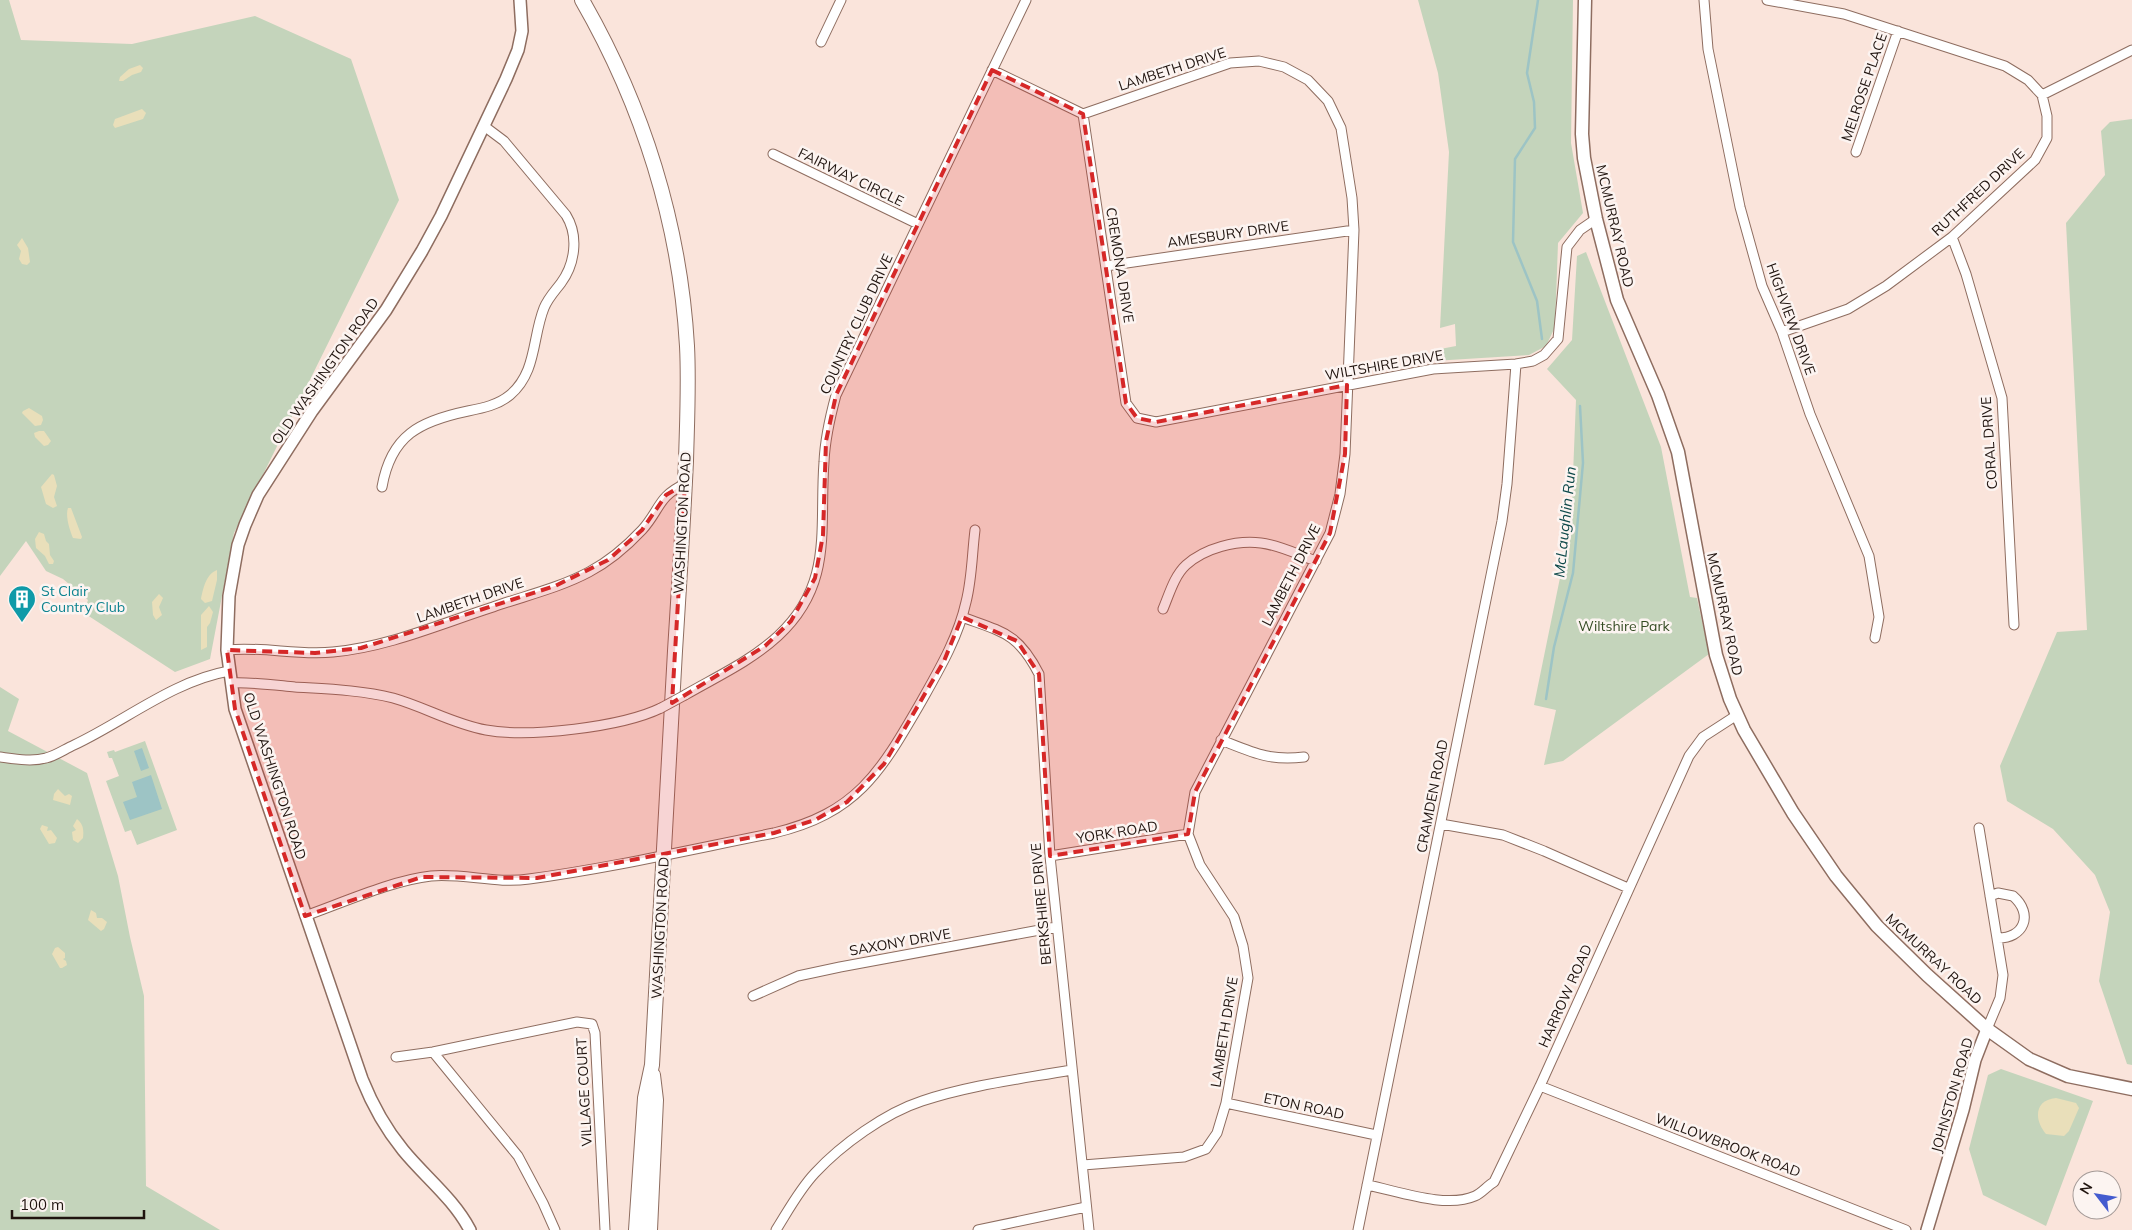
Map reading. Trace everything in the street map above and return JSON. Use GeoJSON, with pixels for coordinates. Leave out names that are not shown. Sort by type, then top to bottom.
{"type":"FeatureCollection","features":[{"type":"Feature","properties":{"kind":"main road","name":"WASHINGTON ROAD"},"geometry":{"type":"LineString","coordinates":[[582,0],[618,70],[642,128],[662,189],[671,225],[680,280],[687,346],[688,384],[685,484],[652,1065],[645,1098],[636,1230]]}},
{"type":"Feature","properties":{"kind":"main road","name":"MCMURRAY ROAD"},"geometry":{"type":"LineString","coordinates":[[1585,0],[1582,134],[1584,158],[1596,220],[1617,300],[1658,395],[1678,452],[1716,655],[1737,715],[1756,752],[1809,839],[1861,909],[1909,958],[1987,1029],[2021,1054],[2043,1066],[2079,1079],[2132,1089]]}},
{"type":"Feature","properties":{"kind":"main road","name":"WASHINGTON ROAD"},"geometry":{"type":"LineString","coordinates":[[650,1230],[656,1100],[652,1065]]}},
{"type":"Feature","properties":{"kind":"street","name":"OLD WASHINGTON ROAD"},"geometry":{"type":"LineString","coordinates":[[470,1230],[451,1201],[403,1150],[386,1127],[372,1103],[305,916],[235,709],[227,650],[229,596],[238,545],[258,495],[312,411],[386,310],[405,281],[441,216],[506,79],[521,40],[523,23],[520,0]]}},
{"type":"Feature","properties":{"kind":"street"},"geometry":{"type":"LineString","coordinates":[[821,42],[841,0]]}},
{"type":"Feature","properties":{"kind":"street","name":"COUNTRY CLUB DRIVE"},"geometry":{"type":"LineString","coordinates":[[231,683],[334,690],[391,698],[464,724],[500,732],[541,731],[602,725],[640,717],[685,695],[765,646],[791,621],[808,594],[815,578],[822,548],[824,462],[829,425],[836,395],[1026,0]]}},
{"type":"Feature","properties":{"kind":"street","name":"HIGHVIEW DRIVE"},"geometry":{"type":"LineString","coordinates":[[1704,0],[1708,49],[1740,207],[1762,286],[1782,332],[1810,414],[1869,556],[1878,617],[1875,638]]}},
{"type":"Feature","properties":{"kind":"street"},"geometry":{"type":"LineString","coordinates":[[1767,0],[1844,14],[2005,66],[2028,80],[2042,95],[2132,50]]}},
{"type":"Feature","properties":{"kind":"street","name":"MELROSE PLACE"},"geometry":{"type":"LineString","coordinates":[[1856,152],[1898,31]]}},
{"type":"Feature","properties":{"kind":"street","name":"LAMBETH DRIVE"},"geometry":{"type":"LineString","coordinates":[[1083,114],[1230,63],[1259,62],[1284,67],[1308,80],[1328,101],[1341,128],[1352,198],[1354,230],[1344,454],[1340,494],[1330,534],[1195,792],[1188,834],[1200,865],[1234,917],[1244,946],[1248,978],[1226,1103],[1217,1133],[1206,1149],[1184,1157],[1083,1165]]}},
{"type":"Feature","properties":{"kind":"street"},"geometry":{"type":"LineString","coordinates":[[992,70],[1083,114]]}},
{"type":"Feature","properties":{"kind":"street","name":"RUTHFRED DRIVE"},"geometry":{"type":"LineString","coordinates":[[1782,332],[1848,309],[1886,286],[1952,237],[2035,160],[2047,138],[2047,116],[2042,95]]}},
{"type":"Feature","properties":{"kind":"street","name":"CREMONA DRIVE"},"geometry":{"type":"LineString","coordinates":[[1083,114],[1126,403],[1137,418]]}},
{"type":"Feature","properties":{"kind":"street"},"geometry":{"type":"LineString","coordinates":[[382,487],[384,472],[390,458],[401,442],[414,430],[429,421],[500,402],[516,389],[526,375],[533,357],[544,309],[550,296],[564,278],[571,264],[574,242],[571,222],[504,141],[484,126]]}},
{"type":"Feature","properties":{"kind":"street","name":"FAIRWAY CIRCLE"},"geometry":{"type":"LineString","coordinates":[[773,154],[918,224]]}},
{"type":"Feature","properties":{"kind":"street","name":"WILTSHIRE DRIVE"},"geometry":{"type":"LineString","coordinates":[[1137,418],[1156,422],[1433,369],[1516,364],[1533,361],[1544,355],[1558,339],[1567,247],[1580,230],[1596,220]]}},
{"type":"Feature","properties":{"kind":"street","name":"AMESBURY DRIVE"},"geometry":{"type":"LineString","coordinates":[[1106,266],[1354,230]]}},
{"type":"Feature","properties":{"kind":"street","name":"CORAL DRIVE"},"geometry":{"type":"LineString","coordinates":[[1952,237],[1966,274],[2002,398],[2014,625]]}},
{"type":"Feature","properties":{"kind":"street","name":"CRAMDEN ROAD"},"geometry":{"type":"LineString","coordinates":[[1358,1230],[1502,522],[1507,484],[1516,364]]}},
{"type":"Feature","properties":{"kind":"street","name":"LAMBETH DRIVE"},"geometry":{"type":"LineString","coordinates":[[227,650],[251,648],[315,654],[362,648],[397,639],[555,586],[589,572],[614,556],[642,530],[666,495],[685,484]]}},
{"type":"Feature","properties":{"kind":"street"},"geometry":{"type":"LineString","coordinates":[[305,916],[399,883],[422,878],[454,876],[494,881],[521,880],[664,855],[788,830],[826,815],[846,802],[871,780],[890,755],[944,662],[962,617],[969,588],[975,530]]}},
{"type":"Feature","properties":{"kind":"street"},"geometry":{"type":"LineString","coordinates":[[1163,609],[1175,581],[1185,566],[1204,554],[1234,543],[1262,543],[1316,561]]}},
{"type":"Feature","properties":{"kind":"street","name":"BERKSHIRE DRIVE"},"geometry":{"type":"LineString","coordinates":[[962,617],[999,630],[1017,641],[1028,653],[1039,674],[1056,927],[1083,1165],[1088,1230]]}},
{"type":"Feature","properties":{"kind":"street"},"geometry":{"type":"LineString","coordinates":[[0,758],[27,760],[46,758],[92,737],[147,704],[188,684],[210,674],[229,671]]}},
{"type":"Feature","properties":{"kind":"street","name":"HARROW ROAD"},"geometry":{"type":"LineString","coordinates":[[1367,1185],[1442,1200],[1460,1201],[1478,1196],[1485,1187],[1494,1182],[1540,1086],[1689,756],[1703,737],[1737,715]]}},
{"type":"Feature","properties":{"kind":"street"},"geometry":{"type":"LineString","coordinates":[[1221,740],[1263,757],[1284,759],[1304,757]]}},
{"type":"Feature","properties":{"kind":"street"},"geometry":{"type":"LineString","coordinates":[[1441,824],[1503,836],[1544,850],[1628,888]]}},
{"type":"Feature","properties":{"kind":"street","name":"JOHNSTON ROAD"},"geometry":{"type":"LineString","coordinates":[[1927,1230],[1963,1110],[1975,1060],[2000,998],[2002,986],[2003,975],[1979,828]]}},
{"type":"Feature","properties":{"kind":"street","name":"YORK ROAD"},"geometry":{"type":"LineString","coordinates":[[1050,856],[1188,834]]}},
{"type":"Feature","properties":{"kind":"street"},"geometry":{"type":"LineString","coordinates":[[1990,896],[2006,894],[2013,896],[2019,902],[2024,916],[2019,931],[2012,936],[1997,938]]}},
{"type":"Feature","properties":{"kind":"street","name":"SAXONY DRIVE"},"geometry":{"type":"LineString","coordinates":[[752,996],[798,976],[1056,927]]}},
{"type":"Feature","properties":{"kind":"street","name":"VILLAGE COURT"},"geometry":{"type":"LineString","coordinates":[[396,1057],[433,1052],[577,1022],[592,1024],[595,1033],[605,1230]]}},
{"type":"Feature","properties":{"kind":"street"},"geometry":{"type":"LineString","coordinates":[[433,1052],[518,1156],[555,1230]]}},
{"type":"Feature","properties":{"kind":"street"},"geometry":{"type":"LineString","coordinates":[[776,1230],[794,1200],[815,1173],[878,1122],[920,1101],[979,1086],[1071,1070]]}},
{"type":"Feature","properties":{"kind":"street","name":"WILLOWBROOK ROAD"},"geometry":{"type":"LineString","coordinates":[[1540,1086],[1906,1230]]}},
{"type":"Feature","properties":{"kind":"street","name":"ETON ROAD"},"geometry":{"type":"LineString","coordinates":[[1226,1103],[1376,1136]]}},
{"type":"Feature","properties":{"kind":"street"},"geometry":{"type":"LineString","coordinates":[[978,1230],[1086,1207]]}},
{"type":"Feature","properties":{"kind":"highlighted area"},"geometry":{"type":"Polygon","coordinates":[[[992,70],[1083,114],[1126,403],[1137,418],[1156,422],[1347,385],[1345,454],[1330,533],[1195,792],[1188,834],[1050,856],[1039,674],[1017,641],[962,617],[944,661],[884,764],[847,802],[815,820],[774,833],[537,878],[422,877],[305,916],[235,709],[227,650],[315,653],[361,648],[555,586],[608,560],[642,530],[666,495],[685,484],[672,703],[765,646],[791,621],[815,578],[823,535],[826,441],[836,395],[992,70]]]}},
{"type":"Feature","properties":{"kind":"green space"},"geometry":{"type":"Polygon","coordinates":[[[0,0],[9,0],[21,40],[132,44],[255,16],[351,59],[399,200],[234,533],[210,659],[175,672],[84,613],[88,600],[63,579],[46,571],[26,541],[0,576],[0,0]]]}},
{"type":"Feature","properties":{"kind":"green space"},"geometry":{"type":"Polygon","coordinates":[[[1418,0],[1573,0],[1571,143],[1583,213],[1558,243],[1555,327],[1546,346],[1529,355],[1433,361],[1435,350],[1456,346],[1455,324],[1440,328],[1449,152],[1438,73],[1418,0]]]}},
{"type":"Feature","properties":{"kind":"green space"},"geometry":{"type":"Polygon","coordinates":[[[2132,119],[2132,1065],[2127,1064],[2099,981],[2110,912],[2095,875],[2053,829],[2007,801],[2000,766],[2057,632],[2087,630],[2066,223],[2105,175],[2101,131],[2110,122],[2132,119]]]}},
{"type":"Feature","properties":{"kind":"green space","name":"Wiltshire Park"},"geometry":{"type":"Polygon","coordinates":[[[1586,252],[1661,447],[1690,597],[1697,598],[1709,654],[1563,761],[1544,765],[1556,710],[1534,705],[1571,524],[1576,400],[1547,369],[1572,340],[1577,256],[1586,252]]]}},
{"type":"Feature","properties":{"kind":"green space"},"geometry":{"type":"Polygon","coordinates":[[[0,687],[19,699],[8,731],[87,773],[118,876],[144,996],[146,1186],[220,1230],[0,1230],[0,687]]]}},
{"type":"Feature","properties":{"kind":"green space"},"geometry":{"type":"Polygon","coordinates":[[[145,741],[177,830],[137,845],[131,830],[125,832],[106,781],[119,776],[112,758],[109,758],[107,752],[114,750],[115,752],[145,741]]]}},
{"type":"Feature","properties":{"kind":"green space"},"geometry":{"type":"Polygon","coordinates":[[[2001,1069],[2093,1101],[2046,1226],[1983,1195],[1969,1149],[1988,1075],[2001,1069]]]}},
{"type":"Feature","properties":{"kind":"sand"},"geometry":{"type":"Polygon","coordinates":[[[140,65],[143,68],[141,72],[123,81],[119,81],[120,77],[129,69],[140,65]]]}},
{"type":"Feature","properties":{"kind":"sand"},"geometry":{"type":"Polygon","coordinates":[[[142,109],[146,113],[143,119],[115,128],[113,125],[115,119],[142,109]]]}},
{"type":"Feature","properties":{"kind":"sand"},"geometry":{"type":"Polygon","coordinates":[[[22,238],[28,248],[30,262],[27,265],[22,264],[19,259],[21,251],[17,245],[22,238]]]}},
{"type":"Feature","properties":{"kind":"sand"},"geometry":{"type":"Polygon","coordinates":[[[29,408],[42,416],[41,425],[35,426],[22,413],[29,408]]]}},
{"type":"Feature","properties":{"kind":"sand"},"geometry":{"type":"Polygon","coordinates":[[[44,431],[51,441],[48,445],[44,446],[35,437],[34,433],[44,431]]]}},
{"type":"Feature","properties":{"kind":"sand"},"geometry":{"type":"Polygon","coordinates":[[[52,474],[57,486],[54,497],[57,506],[53,508],[46,504],[41,487],[52,474]]]}},
{"type":"Feature","properties":{"kind":"sand"},"geometry":{"type":"Polygon","coordinates":[[[68,508],[71,508],[82,537],[81,539],[73,538],[67,519],[68,508]]]}},
{"type":"Feature","properties":{"kind":"sand"},"geometry":{"type":"Polygon","coordinates":[[[39,532],[44,534],[49,544],[50,555],[54,561],[53,564],[49,564],[45,556],[36,548],[35,539],[39,532]]]}},
{"type":"Feature","properties":{"kind":"sand"},"geometry":{"type":"Polygon","coordinates":[[[217,570],[217,580],[212,601],[205,603],[201,599],[204,586],[210,575],[217,570]]]}},
{"type":"Feature","properties":{"kind":"sand"},"geometry":{"type":"Polygon","coordinates":[[[159,594],[163,598],[159,607],[162,615],[156,620],[153,615],[152,602],[159,594]]]}},
{"type":"Feature","properties":{"kind":"sand"},"geometry":{"type":"Polygon","coordinates":[[[209,606],[213,612],[207,627],[207,647],[201,650],[201,615],[209,606]]]}},
{"type":"Feature","properties":{"kind":"sand"},"geometry":{"type":"Polygon","coordinates":[[[58,789],[65,796],[69,794],[72,796],[70,805],[53,800],[54,794],[58,789]]]}},
{"type":"Feature","properties":{"kind":"sand"},"geometry":{"type":"Polygon","coordinates":[[[77,819],[82,825],[83,832],[83,838],[78,843],[73,840],[72,832],[76,830],[73,826],[77,819]]]}},
{"type":"Feature","properties":{"kind":"sand"},"geometry":{"type":"Polygon","coordinates":[[[42,825],[48,827],[47,831],[51,830],[57,838],[55,843],[49,844],[40,829],[42,825]]]}},
{"type":"Feature","properties":{"kind":"sand"},"geometry":{"type":"Polygon","coordinates":[[[91,910],[96,913],[97,918],[102,918],[107,922],[101,931],[88,920],[91,910]]]}},
{"type":"Feature","properties":{"kind":"sand"},"geometry":{"type":"Polygon","coordinates":[[[58,947],[65,953],[65,958],[63,959],[67,965],[62,968],[60,968],[52,954],[55,948],[58,947]]]}},
{"type":"Feature","properties":{"kind":"sand"},"geometry":{"type":"Polygon","coordinates":[[[2056,1098],[2076,1103],[2079,1108],[2069,1131],[2064,1136],[2046,1134],[2039,1123],[2038,1112],[2043,1102],[2056,1098]]]}},
{"type":"Feature","properties":{"kind":"water"},"geometry":{"type":"Polygon","coordinates":[[[142,748],[149,768],[141,771],[134,751],[142,748]]]}},
{"type":"Feature","properties":{"kind":"water"},"geometry":{"type":"Polygon","coordinates":[[[151,775],[162,809],[130,820],[123,802],[137,797],[132,782],[151,775]]]}},
{"type":"Feature","properties":{"kind":"waterway","name":"McLaughlin Run"},"geometry":{"type":"LineString","coordinates":[[1538,0],[1527,73],[1534,102],[1535,128],[1515,159],[1513,242],[1537,301],[1542,339]]}},
{"type":"Feature","properties":{"kind":"waterway","name":"McLaughlin Run"},"geometry":{"type":"LineString","coordinates":[[1546,699],[1554,647],[1573,573],[1583,463],[1580,406]]}},
{"type":"Feature","properties":{"kind":"place","name":"St Clair Country Club"},"geometry":{"type":"Point","coordinates":[22,623]}}]}
